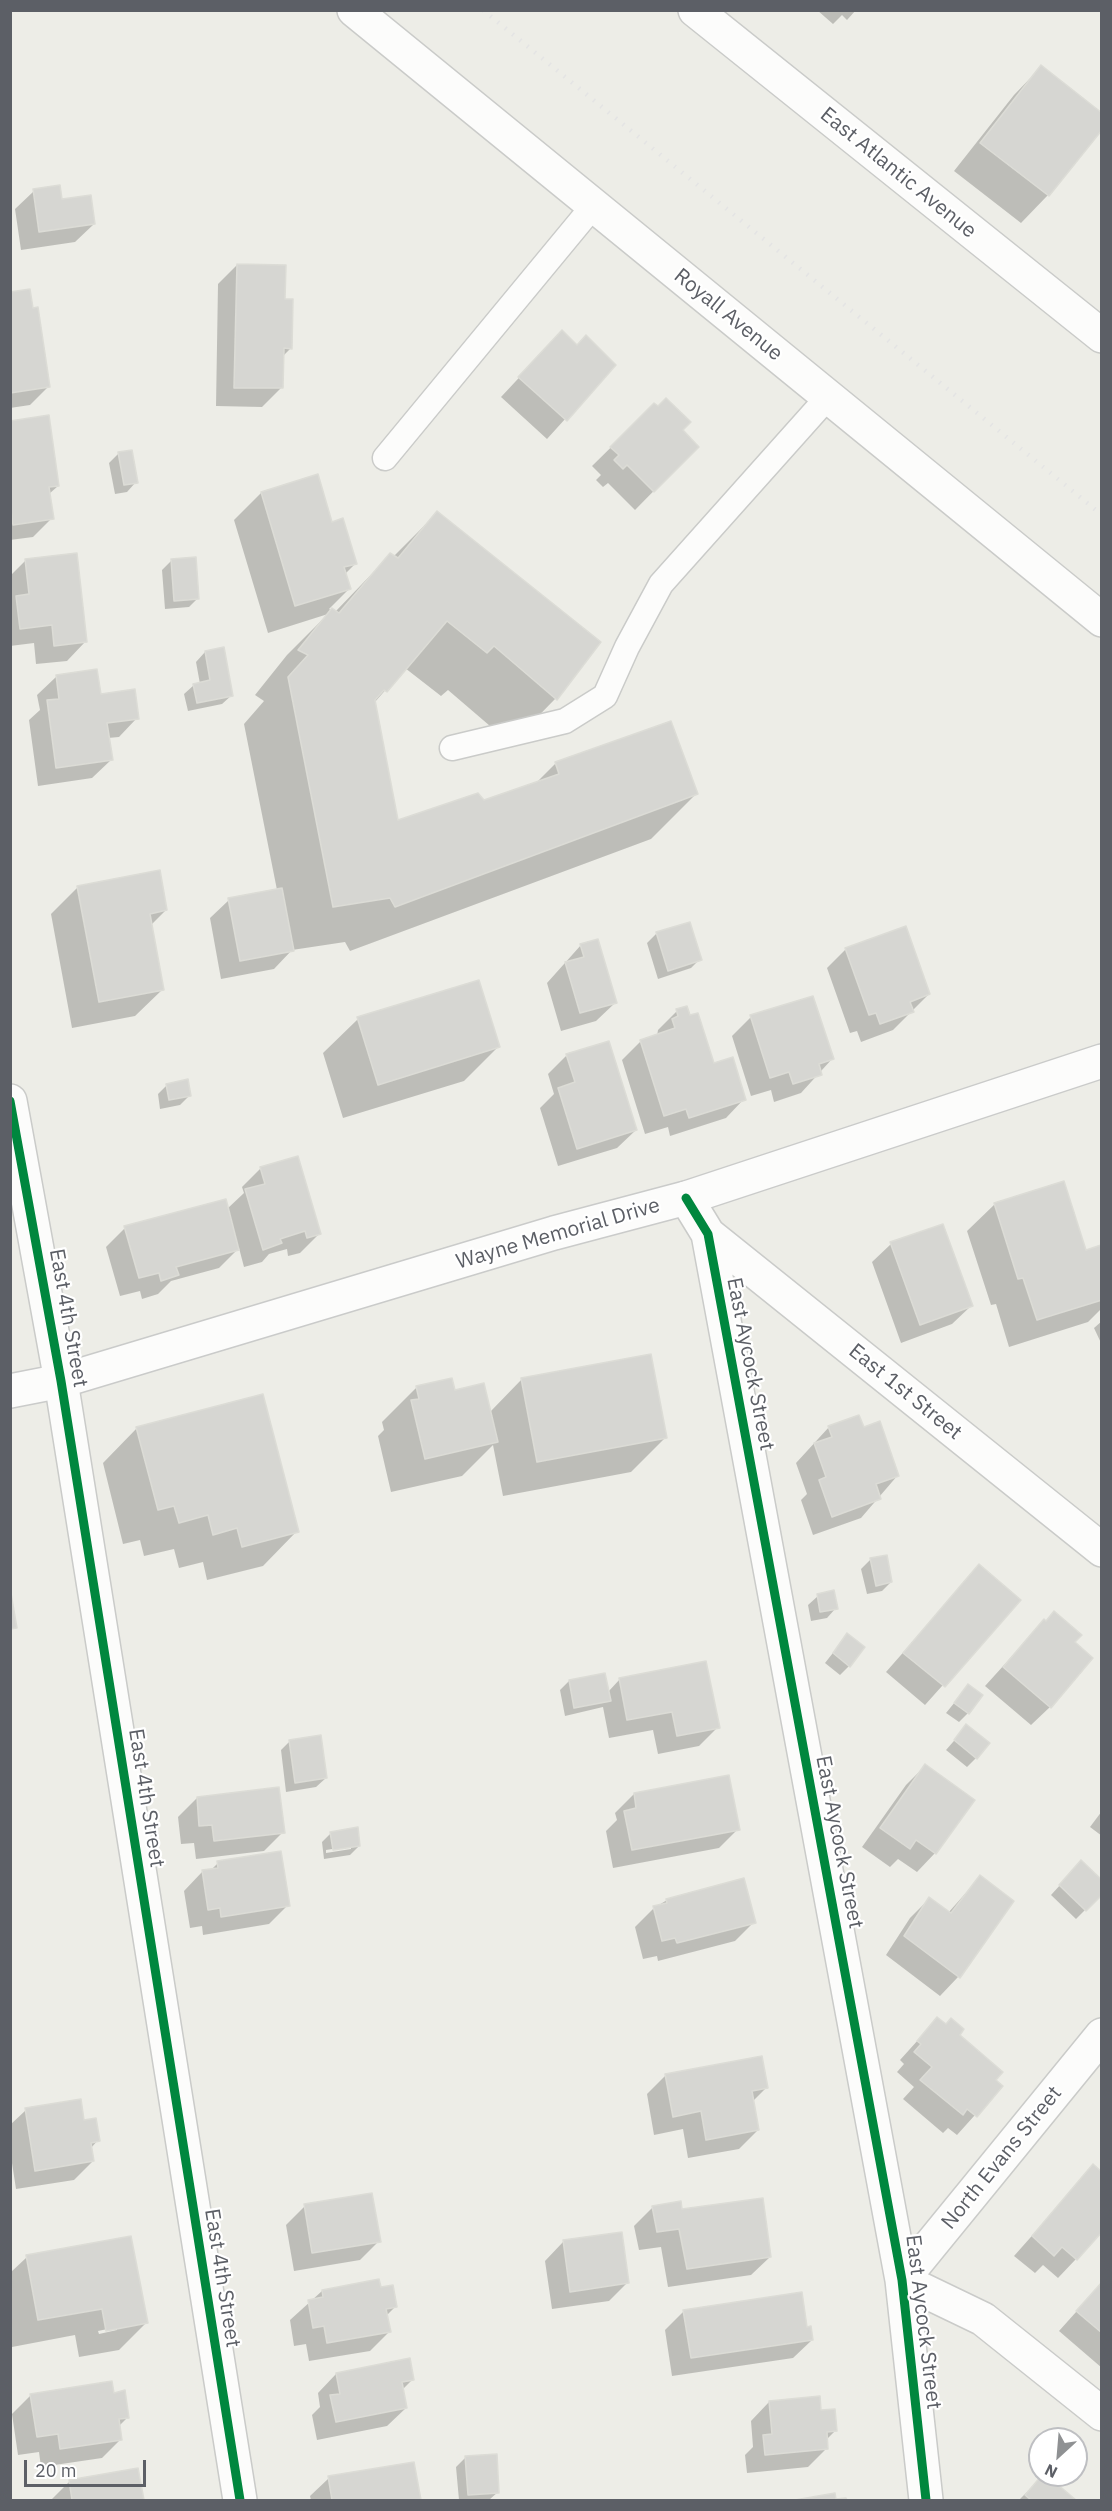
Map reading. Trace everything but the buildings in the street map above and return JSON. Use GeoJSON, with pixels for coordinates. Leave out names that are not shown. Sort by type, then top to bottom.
{"type":"FeatureCollection","features":[{"type":"Feature","properties":{"kind":"street","name":"Royall Avenue"},"geometry":{"type":"LineString","coordinates":[[354,10],[1101,620]]}},
{"type":"Feature","properties":{"kind":"street","name":"East Atlantic Avenue"},"geometry":{"type":"LineString","coordinates":[[695,10],[1101,336]]}},
{"type":"Feature","properties":{"kind":"street","name":"Wayne Memorial Drive"},"geometry":{"type":"LineString","coordinates":[[10,1391],[61,1381],[554,1233],[686,1198],[1101,1061]]}},
{"type":"Feature","properties":{"kind":"street","name":"East 4th Street"},"geometry":{"type":"LineString","coordinates":[[10,1101],[61,1381],[240,2500]]}},
{"type":"Feature","properties":{"kind":"street","name":"East Aycock Street"},"geometry":{"type":"LineString","coordinates":[[686,1198],[708,1234],[902,2280],[926,2500]]}},
{"type":"Feature","properties":{"kind":"street","name":"East 1st Street"},"geometry":{"type":"LineString","coordinates":[[708,1234],[1101,1550]]}},
{"type":"Feature","properties":{"kind":"street","name":"North Evans Street"},"geometry":{"type":"LineString","coordinates":[[902,2280],[1101,2036]]}},
{"type":"Feature","properties":{"kind":"street"},"geometry":{"type":"LineString","coordinates":[[902,2280],[983,2319],[1101,2414]]}},
{"type":"Feature","properties":{"kind":"lane"},"geometry":{"type":"LineString","coordinates":[[385,458],[594,205]]}},
{"type":"Feature","properties":{"kind":"lane"},"geometry":{"type":"LineString","coordinates":[[452,748],[565,721],[604,696],[661,584],[828,397]]}},
{"type":"Feature","properties":{"kind":"railway"},"geometry":{"type":"LineString","coordinates":[[483,10],[1102,515]]}},
{"type":"Feature","properties":{"kind":"cycle path"},"geometry":{"type":"LineString","coordinates":[[10,1101],[61,1381],[240,2500]]}},
{"type":"Feature","properties":{"kind":"cycle path"},"geometry":{"type":"LineString","coordinates":[[686,1198],[708,1234],[902,2280],[926,2500]]}}]}
